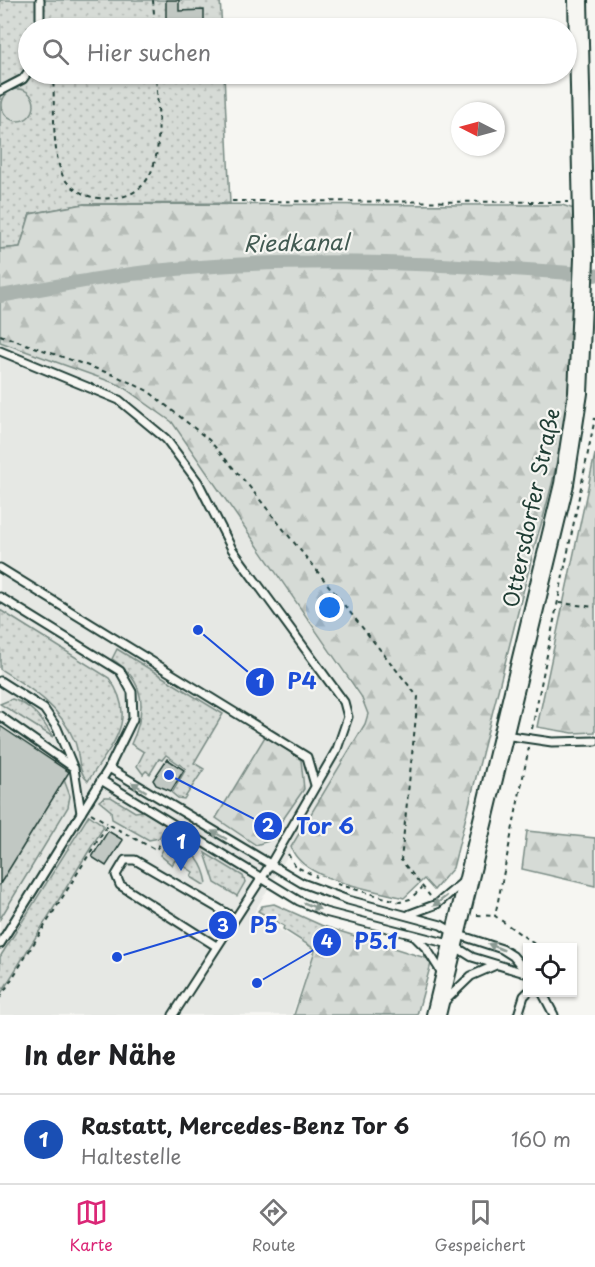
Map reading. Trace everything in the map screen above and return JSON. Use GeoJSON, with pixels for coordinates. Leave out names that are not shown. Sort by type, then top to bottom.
{"type":"FeatureCollection","features":[{"type":"Feature","properties":{"kind":"street","name":"Ottersdorfer Straße"},"geometry":{"type":"LineString","coordinates":[[437,1012],[564,484],[578,393],[584,259],[578,0]]}},
{"type":"Feature","properties":{"kind":"lane"},"geometry":{"type":"LineString","coordinates":[[40,0],[40,18]]}},
{"type":"Feature","properties":{"kind":"lane"},"geometry":{"type":"LineString","coordinates":[[0,91],[18,82]]}},
{"type":"Feature","properties":{"kind":"lane"},"geometry":{"type":"LineString","coordinates":[[0,351],[119,400],[166,439],[184,462],[232,549],[344,702],[348,717],[345,732],[280,848],[173,1015]]}},
{"type":"Feature","properties":{"kind":"lane"},"geometry":{"type":"LineString","coordinates":[[0,568],[307,757],[315,785]]}},
{"type":"Feature","properties":{"kind":"lane"},"geometry":{"type":"LineString","coordinates":[[0,597],[120,671],[132,692],[133,719],[109,768],[0,944]]}},
{"type":"Feature","properties":{"kind":"lane"},"geometry":{"type":"LineString","coordinates":[[0,681],[44,709],[57,728],[74,768],[81,813]]}},
{"type":"Feature","properties":{"kind":"lane"},"geometry":{"type":"LineString","coordinates":[[0,716],[74,768]]}},
{"type":"Feature","properties":{"kind":"lane"},"geometry":{"type":"LineString","coordinates":[[504,735],[573,743],[595,741]]}},
{"type":"Feature","properties":{"kind":"lane"},"geometry":{"type":"LineString","coordinates":[[109,768],[270,865],[323,892],[441,925],[472,957],[523,972]]}},
{"type":"Feature","properties":{"kind":"lane"},"geometry":{"type":"LineString","coordinates":[[101,780],[260,879],[325,912],[413,934],[454,939],[502,949],[513,956],[523,968]]}},
{"type":"Feature","properties":{"kind":"lane"},"geometry":{"type":"LineString","coordinates":[[216,946],[120,885],[116,875],[125,860],[135,860],[234,918]]}},
{"type":"Feature","properties":{"kind":"lane"},"geometry":{"type":"LineString","coordinates":[[404,915],[426,910],[437,904],[471,875]]}},
{"type":"Feature","properties":{"kind":"lane"},"geometry":{"type":"LineString","coordinates":[[413,934],[426,948],[445,979]]}},
{"type":"Feature","properties":{"kind":"lane"},"geometry":{"type":"LineString","coordinates":[[437,1012],[471,976],[497,964]]}},
{"type":"Feature","properties":{"kind":"lane"},"geometry":{"type":"LineString","coordinates":[[518,1015],[524,997]]}},
{"type":"Feature","properties":{"kind":"lane"},"geometry":{"type":"LineString","coordinates":[[544,997],[554,1015]]}},
{"type":"Feature","properties":{"kind":"path"},"geometry":{"type":"LineString","coordinates":[[153,0],[154,18]]}},
{"type":"Feature","properties":{"kind":"path"},"geometry":{"type":"LineString","coordinates":[[54,84],[58,159],[62,176],[75,189],[91,198],[110,200],[128,195],[144,186],[154,170],[158,151],[156,84]]}},
{"type":"Feature","properties":{"kind":"path"},"geometry":{"type":"LineString","coordinates":[[232,201],[583,202]]}},
{"type":"Feature","properties":{"kind":"path"},"geometry":{"type":"LineString","coordinates":[[0,336],[114,375],[148,391],[209,440],[418,696],[401,860],[437,904]]}},
{"type":"Feature","properties":{"kind":"path"},"geometry":{"type":"LineString","coordinates":[[495,916],[595,420]]}},
{"type":"Feature","properties":{"kind":"path"},"geometry":{"type":"LineString","coordinates":[[559,603],[595,607]]}},
{"type":"Feature","properties":{"kind":"path"},"geometry":{"type":"LineString","coordinates":[[98,818],[156,850],[173,823]]}},
{"type":"Feature","properties":{"kind":"path"},"geometry":{"type":"LineString","coordinates":[[0,998],[108,824]]}},
{"type":"Feature","properties":{"kind":"path"},"geometry":{"type":"LineString","coordinates":[[280,848],[290,856],[295,866],[324,880]]}},
{"type":"Feature","properties":{"kind":"path"},"geometry":{"type":"LineString","coordinates":[[334,884],[400,903],[410,899],[422,888]]}},
{"type":"Feature","properties":{"kind":"path"},"geometry":{"type":"LineString","coordinates":[[461,913],[495,916],[514,927],[534,943]]}},
{"type":"Feature","properties":{"kind":"shaded area"},"geometry":{"type":"Polygon","coordinates":[[[0,342],[120,385],[172,422],[366,706],[368,714],[361,732],[253,914],[314,950],[292,1015],[0,1015],[0,342]]]}},
{"type":"Feature","properties":{"kind":"green space"},"geometry":{"type":"Polygon","coordinates":[[[0,0],[220,0],[221,18],[18,18],[18,84],[224,84],[230,203],[84,204],[30,214],[20,247],[0,249],[0,0]]]}},
{"type":"Feature","properties":{"kind":"green space"},"geometry":{"type":"Polygon","coordinates":[[[18,89],[29,94],[34,105],[29,116],[18,121],[7,116],[2,105],[7,94],[18,89]]]}},
{"type":"Feature","properties":{"kind":"green space"},"geometry":{"type":"Polygon","coordinates":[[[84,204],[562,205],[574,209],[573,336],[570,377],[558,458],[453,868],[434,890],[424,879],[404,898],[323,876],[298,859],[291,847],[365,724],[368,714],[361,696],[172,422],[120,385],[0,342],[0,249],[20,247],[30,214],[84,204]]]}},
{"type":"Feature","properties":{"kind":"green space"},"geometry":{"type":"Polygon","coordinates":[[[595,454],[595,732],[573,733],[537,727],[595,454]]]}},
{"type":"Feature","properties":{"kind":"green space"},"geometry":{"type":"Polygon","coordinates":[[[0,610],[109,678],[118,693],[122,707],[119,731],[88,781],[80,768],[75,742],[61,718],[34,691],[0,669],[0,610]]]}},
{"type":"Feature","properties":{"kind":"green space"},"geometry":{"type":"Polygon","coordinates":[[[117,649],[223,714],[194,763],[204,769],[184,799],[172,793],[186,769],[166,755],[162,760],[159,759],[150,774],[146,771],[143,774],[137,766],[144,752],[131,744],[140,719],[140,697],[132,677],[112,659],[117,649]]]}},
{"type":"Feature","properties":{"kind":"green space"},"geometry":{"type":"Polygon","coordinates":[[[12,699],[25,705],[36,714],[53,737],[0,704],[12,699]]]}},
{"type":"Feature","properties":{"kind":"green space"},"geometry":{"type":"Polygon","coordinates":[[[266,735],[301,760],[304,789],[268,841],[256,845],[216,818],[266,735]]]}},
{"type":"Feature","properties":{"kind":"green space"},"geometry":{"type":"Polygon","coordinates":[[[63,777],[70,796],[68,807],[0,919],[0,882],[63,777]]]}},
{"type":"Feature","properties":{"kind":"green space"},"geometry":{"type":"Polygon","coordinates":[[[105,797],[111,797],[135,812],[144,811],[166,825],[159,838],[149,840],[112,819],[111,811],[99,801],[105,797]]]}},
{"type":"Feature","properties":{"kind":"green space"},"geometry":{"type":"Polygon","coordinates":[[[89,815],[103,825],[103,828],[0,995],[0,957],[89,815]]]}},
{"type":"Feature","properties":{"kind":"green space"},"geometry":{"type":"Polygon","coordinates":[[[527,831],[595,838],[595,886],[522,869],[527,831]]]}},
{"type":"Feature","properties":{"kind":"green space"},"geometry":{"type":"Polygon","coordinates":[[[170,837],[190,851],[199,861],[207,883],[204,885],[191,877],[193,872],[175,860],[172,865],[160,855],[170,837]]]}},
{"type":"Feature","properties":{"kind":"green space"},"geometry":{"type":"Polygon","coordinates":[[[205,853],[243,876],[245,882],[237,896],[215,883],[205,853]]]}},
{"type":"Feature","properties":{"kind":"green space"},"geometry":{"type":"Polygon","coordinates":[[[274,904],[323,926],[316,950],[283,929],[284,926],[258,911],[262,906],[274,904]]]}},
{"type":"Feature","properties":{"kind":"green space"},"geometry":{"type":"Polygon","coordinates":[[[323,926],[432,960],[417,1015],[294,1015],[323,926]]]}},
{"type":"Feature","properties":{"kind":"building"},"geometry":{"type":"Polygon","coordinates":[[[166,0],[179,0],[179,11],[204,10],[204,18],[166,18],[166,0]]]}},
{"type":"Feature","properties":{"kind":"building"},"geometry":{"type":"Polygon","coordinates":[[[0,726],[69,772],[0,884],[0,726]]]}},
{"type":"Feature","properties":{"kind":"building"},"geometry":{"type":"Polygon","coordinates":[[[167,759],[184,770],[171,791],[156,785],[153,780],[167,759]]]}},
{"type":"Feature","properties":{"kind":"building"},"geometry":{"type":"Polygon","coordinates":[[[108,831],[123,840],[106,866],[92,857],[108,831]]]}},
{"type":"Feature","properties":{"kind":"waterway","name":"Riedkanal"},"geometry":{"type":"LineString","coordinates":[[0,296],[154,271],[281,263],[386,263],[595,275]]}},
{"type":"Feature","properties":{"kind":"place","name":"P4"},"geometry":{"type":"Point","coordinates":[198,630]}},
{"type":"Feature","properties":{"kind":"place","name":"Tor 6"},"geometry":{"type":"Point","coordinates":[169,775]}},
{"type":"Feature","properties":{"kind":"place","name":"Rastatt, Mercedes-Benz Tor 6"},"geometry":{"type":"Point","coordinates":[181,871]}},
{"type":"Feature","properties":{"kind":"place","name":"P5"},"geometry":{"type":"Point","coordinates":[117,957]}},
{"type":"Feature","properties":{"kind":"place","name":"P5.1"},"geometry":{"type":"Point","coordinates":[257,983]}}]}
